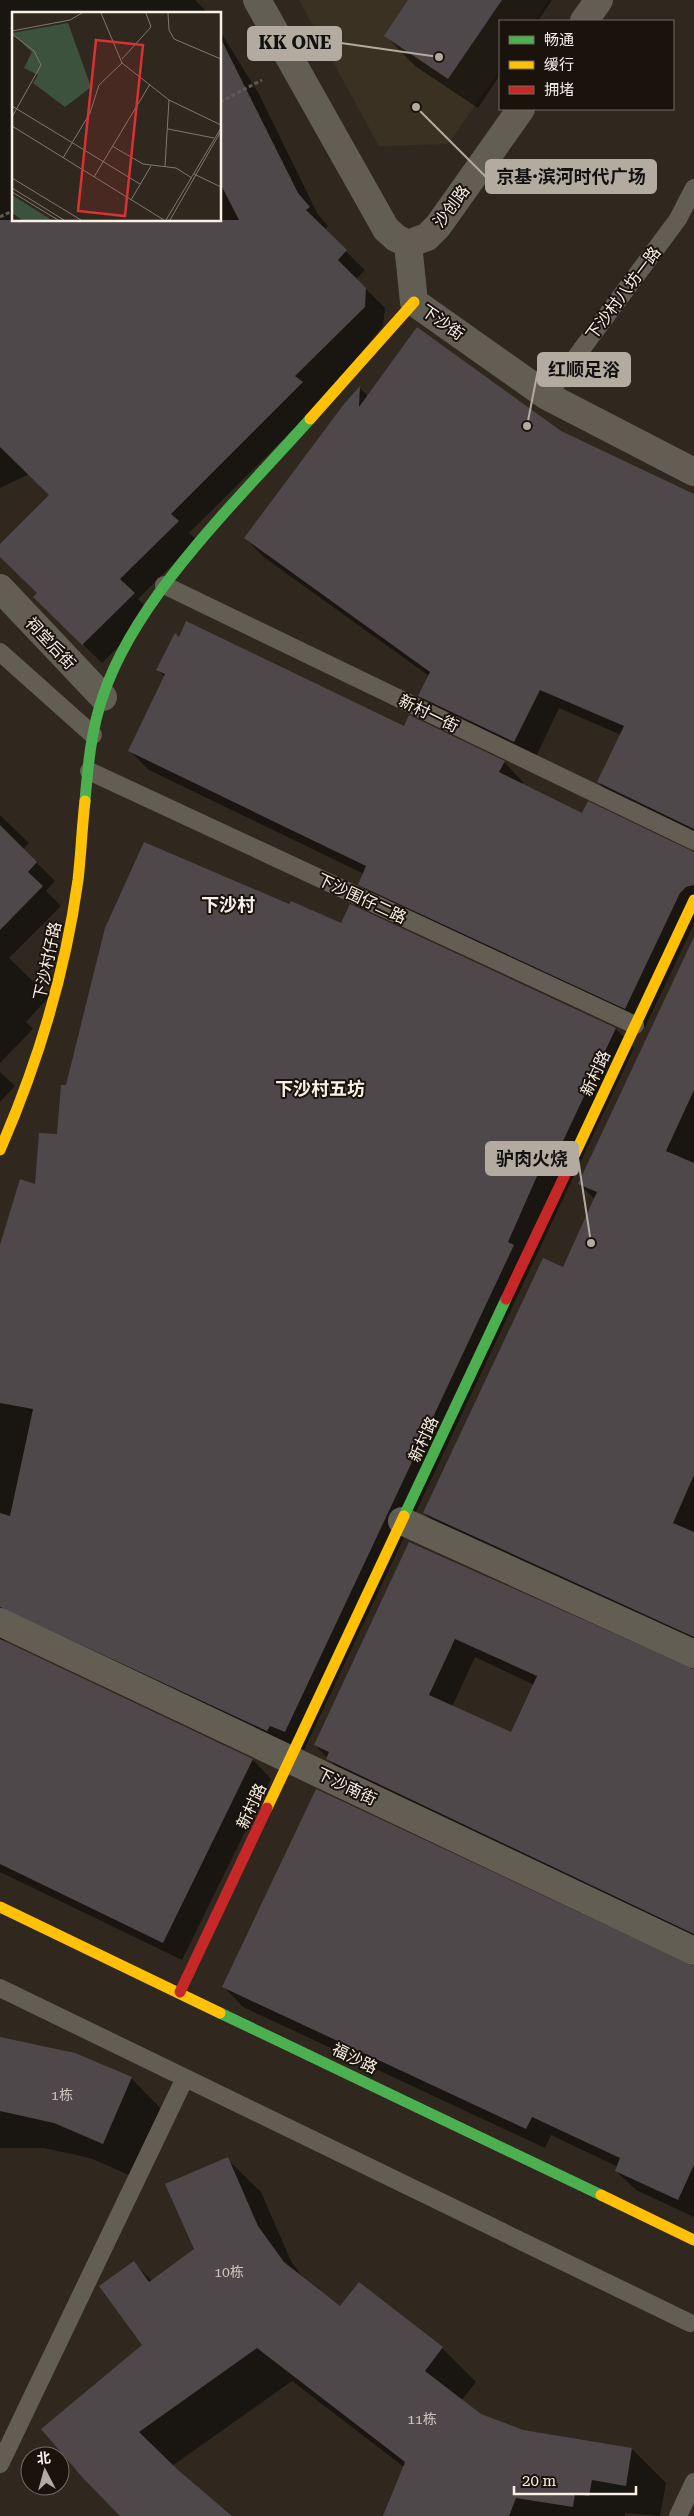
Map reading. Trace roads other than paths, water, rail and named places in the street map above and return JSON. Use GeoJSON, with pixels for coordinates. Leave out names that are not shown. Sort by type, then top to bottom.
{"type":"FeatureCollection","features":[{"type":"Feature","properties":{"kind":"street"},"geometry":{"type":"LineString","coordinates":[[257,0],[386,229],[396,238],[408,244]]}},
{"type":"Feature","properties":{"kind":"street"},"geometry":{"type":"LineString","coordinates":[[585,20],[599,0]]}},
{"type":"Feature","properties":{"kind":"street","name":"沙创路"},"geometry":{"type":"LineString","coordinates":[[408,244],[426,237],[438,226],[520,110]]}},
{"type":"Feature","properties":{"kind":"street","name":"下沙街"},"geometry":{"type":"LineString","coordinates":[[408,244],[414,302],[547,396],[694,472]]}},
{"type":"Feature","properties":{"kind":"street","name":"下沙村仔路"},"geometry":{"type":"LineString","coordinates":[[0,1150],[30,1080],[47,1030],[59,985],[72,919],[93,735],[103,697],[120,655],[164,585],[414,302]]}},
{"type":"Feature","properties":{"kind":"street","name":"祠堂后街"},"geometry":{"type":"LineString","coordinates":[[0,588],[103,697]]}},
{"type":"Feature","properties":{"kind":"street","name":"新村路"},"geometry":{"type":"LineString","coordinates":[[180,1992],[694,900]]}},
{"type":"Feature","properties":{"kind":"street"},"geometry":{"type":"LineString","coordinates":[[402,1521],[694,1654]]}},
{"type":"Feature","properties":{"kind":"street","name":"下沙南街"},"geometry":{"type":"LineString","coordinates":[[0,1622],[694,1951]]}},
{"type":"Feature","properties":{"kind":"street","name":"福沙路"},"geometry":{"type":"LineString","coordinates":[[0,1907],[694,2240]]}},
{"type":"Feature","properties":{"kind":"lane","name":"下沙村八坊一路"},"geometry":{"type":"LineString","coordinates":[[547,396],[678,219],[694,188]]}},
{"type":"Feature","properties":{"kind":"lane","name":"新村一街"},"geometry":{"type":"LineString","coordinates":[[164,585],[694,841]]}},
{"type":"Feature","properties":{"kind":"lane"},"geometry":{"type":"LineString","coordinates":[[0,652],[93,735]]}},
{"type":"Feature","properties":{"kind":"lane","name":"下沙围仔二路"},"geometry":{"type":"LineString","coordinates":[[90,771],[636,1025]]}},
{"type":"Feature","properties":{"kind":"lane"},"geometry":{"type":"LineString","coordinates":[[0,1988],[690,2323]]}},
{"type":"Feature","properties":{"kind":"lane"},"geometry":{"type":"LineString","coordinates":[[0,2464],[184,2078]]}},
{"type":"Feature","properties":{"kind":"lane"},"geometry":{"type":"LineString","coordinates":[[678,2516],[694,2482]]}},
{"type":"Feature","properties":{"kind":"place","name":"KK ONE"},"geometry":{"type":"Point","coordinates":[439,57]}},
{"type":"Feature","properties":{"kind":"place","name":"京基·滨河时代广场"},"geometry":{"type":"Point","coordinates":[416,107]}},
{"type":"Feature","properties":{"kind":"place","name":"红顺足浴"},"geometry":{"type":"Point","coordinates":[527,426]}},
{"type":"Feature","properties":{"kind":"place","name":"驴肉火烧"},"geometry":{"type":"Point","coordinates":[591,1243]}},
{"type":"Feature","properties":{"kind":"district","name":"下沙村"},"geometry":{"type":"Point","coordinates":[228,905]}},
{"type":"Feature","properties":{"kind":"district","name":"下沙村五坊"},"geometry":{"type":"Point","coordinates":[320,1089]}}]}
